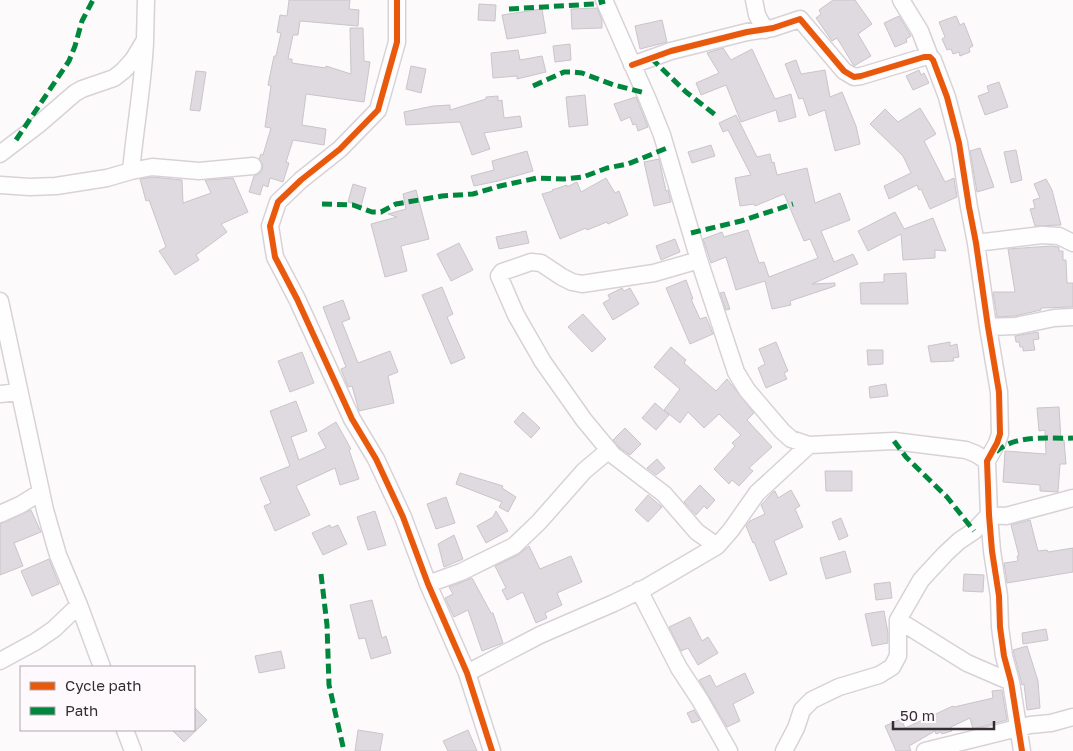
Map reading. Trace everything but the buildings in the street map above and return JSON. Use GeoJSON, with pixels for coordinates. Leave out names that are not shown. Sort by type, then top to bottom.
{"type":"FeatureCollection","features":[{"type":"Feature","properties":{"kind":"street"},"geometry":{"type":"LineString","coordinates":[[131,171],[135,124],[144,68],[146,0]]}},
{"type":"Feature","properties":{"kind":"street"},"geometry":{"type":"LineString","coordinates":[[397,0],[397,42],[378,110],[340,149],[301,180],[278,202],[270,226],[275,257],[297,299],[352,419],[387,482],[466,673],[492,751]]}},
{"type":"Feature","properties":{"kind":"street"},"geometry":{"type":"LineString","coordinates":[[604,0],[667,148],[699,260],[736,372],[747,390],[791,439],[809,444],[894,441],[966,450],[987,461]]}},
{"type":"Feature","properties":{"kind":"street"},"geometry":{"type":"LineString","coordinates":[[754,0],[757,14],[764,30]]}},
{"type":"Feature","properties":{"kind":"street"},"geometry":{"type":"LineString","coordinates":[[901,0],[920,31],[947,97],[959,143],[976,243],[998,392],[1000,426],[997,443],[987,461],[992,551],[999,596],[1000,627],[1004,656],[1011,682],[1022,751]]}},
{"type":"Feature","properties":{"kind":"street"},"geometry":{"type":"LineString","coordinates":[[632,64],[671,51],[747,32],[764,30],[800,19],[844,71],[854,77],[930,56]]}},
{"type":"Feature","properties":{"kind":"street"},"geometry":{"type":"LineString","coordinates":[[0,154],[82,88],[114,78],[123,71],[133,60],[145,40]]}},
{"type":"Feature","properties":{"kind":"street"},"geometry":{"type":"LineString","coordinates":[[0,185],[56,186],[107,178],[131,171],[162,167],[199,172],[253,166]]}},
{"type":"Feature","properties":{"kind":"street"},"geometry":{"type":"LineString","coordinates":[[976,243],[1042,236],[1059,236],[1073,242]]}},
{"type":"Feature","properties":{"kind":"street"},"geometry":{"type":"LineString","coordinates":[[699,260],[654,273],[582,284],[562,277],[541,263],[531,262],[499,274],[499,280],[543,362],[584,420],[613,455],[664,494],[697,532],[717,546]]}},
{"type":"Feature","properties":{"kind":"street"},"geometry":{"type":"LineString","coordinates":[[0,301],[41,492],[58,555],[102,666]]}},
{"type":"Feature","properties":{"kind":"street"},"geometry":{"type":"LineString","coordinates":[[988,327],[1016,326],[1054,318],[1073,317]]}},
{"type":"Feature","properties":{"kind":"street"},"geometry":{"type":"LineString","coordinates":[[0,394],[19,392]]}},
{"type":"Feature","properties":{"kind":"street"},"geometry":{"type":"LineString","coordinates":[[466,673],[540,635],[614,603],[717,546],[732,530],[758,493],[809,444]]}},
{"type":"Feature","properties":{"kind":"street"},"geometry":{"type":"LineString","coordinates":[[428,584],[461,572],[514,546],[584,471],[609,450]]}},
{"type":"Feature","properties":{"kind":"street"},"geometry":{"type":"LineString","coordinates":[[0,514],[20,505],[41,492]]}},
{"type":"Feature","properties":{"kind":"street"},"geometry":{"type":"LineString","coordinates":[[989,515],[1006,516],[1073,498]]}},
{"type":"Feature","properties":{"kind":"street"},"geometry":{"type":"LineString","coordinates":[[784,751],[796,728],[802,710],[812,700],[839,687],[880,675],[892,667],[898,656],[898,620],[921,580],[945,554],[974,531],[989,515]]}},
{"type":"Feature","properties":{"kind":"street"},"geometry":{"type":"LineString","coordinates":[[639,590],[679,668],[729,751]]}},
{"type":"Feature","properties":{"kind":"street"},"geometry":{"type":"LineString","coordinates":[[0,661],[54,629],[79,605]]}},
{"type":"Feature","properties":{"kind":"street"},"geometry":{"type":"LineString","coordinates":[[898,620],[967,662],[1011,682]]}},
{"type":"Feature","properties":{"kind":"street"},"geometry":{"type":"LineString","coordinates":[[925,751],[1030,725],[1051,723],[1073,717]]}},
{"type":"Feature","properties":{"kind":"street"},"geometry":{"type":"LineString","coordinates":[[125,731],[133,751]]}},
{"type":"Feature","properties":{"kind":"marked path"},"geometry":{"type":"LineString","coordinates":[[16,140],[69,61],[82,21],[93,0]]}},
{"type":"Feature","properties":{"kind":"marked path"},"geometry":{"type":"LineString","coordinates":[[509,9],[594,4],[605,1]]}},
{"type":"Feature","properties":{"kind":"marked path"},"geometry":{"type":"LineString","coordinates":[[651,58],[686,92],[718,117]]}},
{"type":"Feature","properties":{"kind":"marked path"},"geometry":{"type":"LineString","coordinates":[[533,86],[564,72],[572,72],[582,73],[614,85],[645,93]]}},
{"type":"Feature","properties":{"kind":"marked path"},"geometry":{"type":"LineString","coordinates":[[322,204],[353,205],[372,212],[381,212],[396,204],[442,196],[473,194],[537,178],[564,179],[583,177],[607,168],[628,164],[667,148]]}},
{"type":"Feature","properties":{"kind":"marked path"},"geometry":{"type":"LineString","coordinates":[[691,233],[741,221],[793,204]]}},
{"type":"Feature","properties":{"kind":"marked path"},"geometry":{"type":"LineString","coordinates":[[996,452],[1004,446],[1022,440],[1073,438]]}},
{"type":"Feature","properties":{"kind":"marked path"},"geometry":{"type":"LineString","coordinates":[[894,441],[906,457],[947,497],[974,531]]}},
{"type":"Feature","properties":{"kind":"marked path"},"geometry":{"type":"LineString","coordinates":[[321,574],[327,625],[329,685],[344,751]]}},
{"type":"Feature","properties":{"kind":"cycle path"},"geometry":{"type":"LineString","coordinates":[[397,0],[397,42],[378,110],[340,149],[301,180],[278,202],[270,226],[275,257],[297,299],[352,419],[376,459],[403,517],[428,584],[467,673],[492,751]]}},
{"type":"Feature","properties":{"kind":"cycle path"},"geometry":{"type":"LineString","coordinates":[[632,65],[671,51],[747,32],[773,28],[800,19],[844,71],[854,77],[924,57],[930,57],[933,60],[947,97],[959,143],[999,392],[1000,434],[987,461],[989,515],[1004,656],[1011,682],[1022,751]]}}]}
